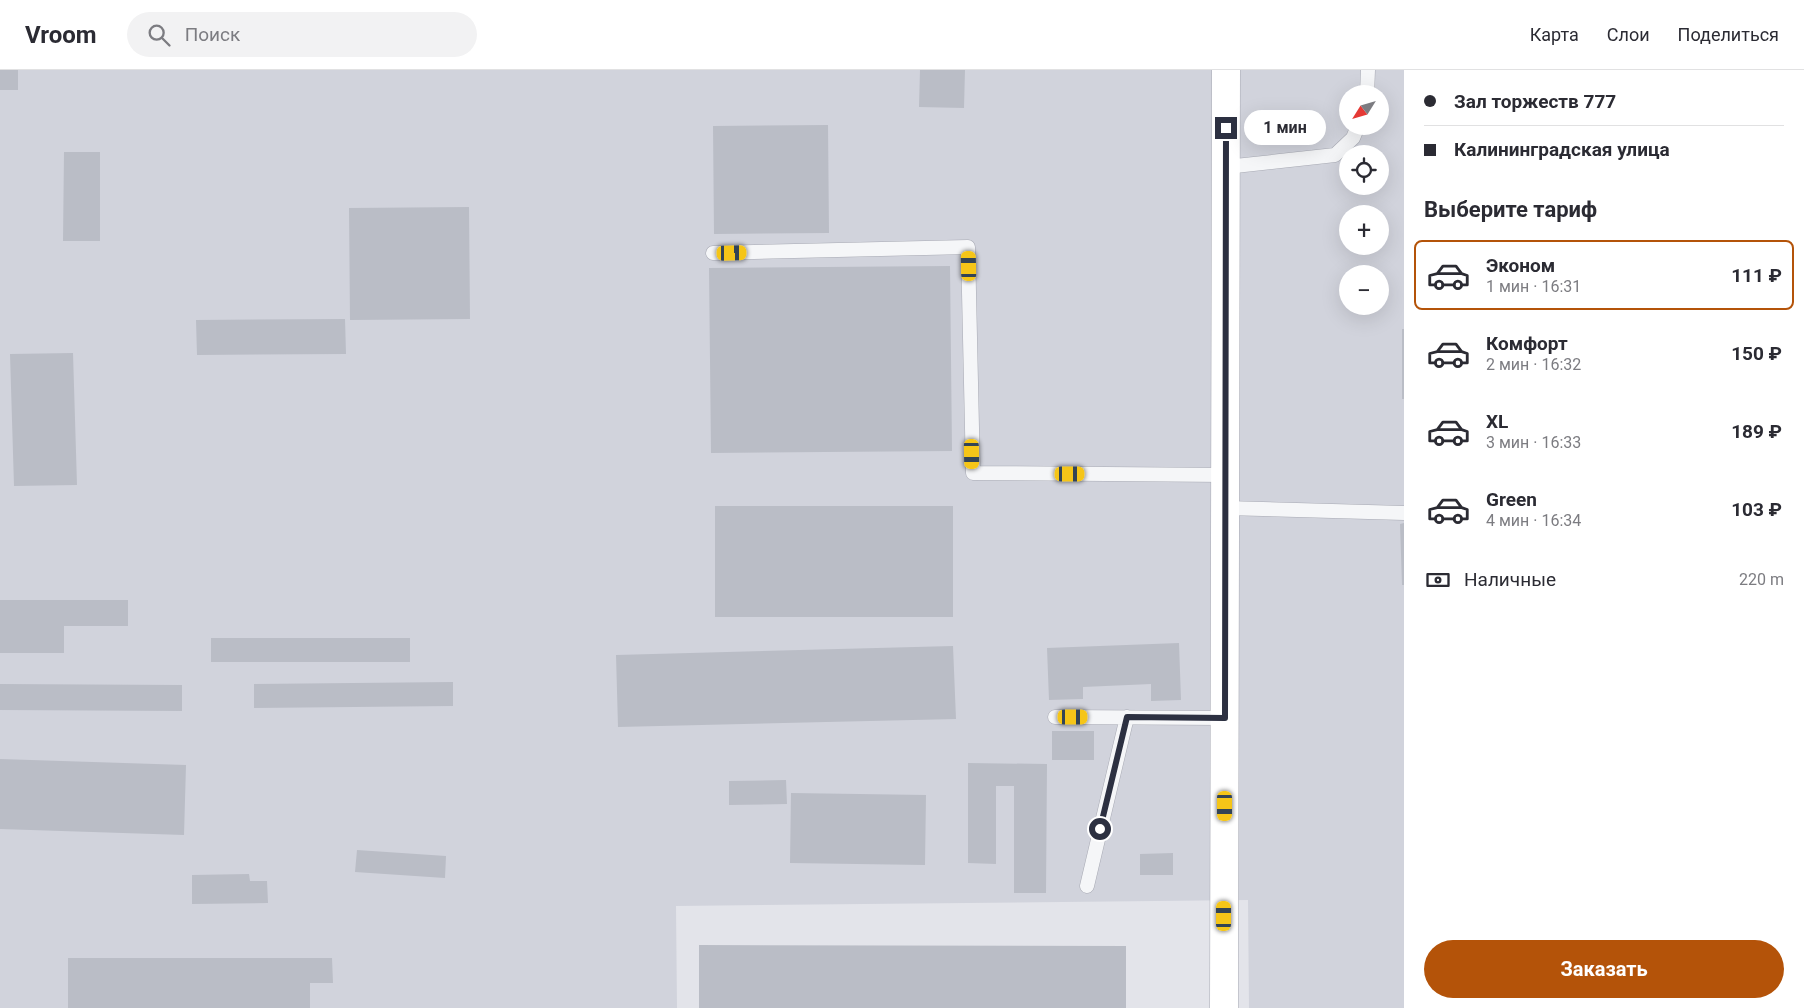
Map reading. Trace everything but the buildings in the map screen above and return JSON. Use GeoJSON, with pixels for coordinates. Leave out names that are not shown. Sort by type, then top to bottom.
{"type":"FeatureCollection","features":[{"type":"Feature","properties":{"kind":"street"},"geometry":{"type":"LineString","coordinates":[[1224,1008],[1226,70]]}},
{"type":"Feature","properties":{"kind":"lane"},"geometry":{"type":"LineString","coordinates":[[1367,85],[1368,70]]}},
{"type":"Feature","properties":{"kind":"lane"},"geometry":{"type":"LineString","coordinates":[[1226,167],[1334,155],[1354,135]]}},
{"type":"Feature","properties":{"kind":"lane"},"geometry":{"type":"LineString","coordinates":[[713,254],[968,247],[973,473],[1226,474]]}},
{"type":"Feature","properties":{"kind":"lane"},"geometry":{"type":"LineString","coordinates":[[1226,508],[1404,513]]}},
{"type":"Feature","properties":{"kind":"lane"},"geometry":{"type":"LineString","coordinates":[[1055,716],[1225,718]]}},
{"type":"Feature","properties":{"kind":"lane"},"geometry":{"type":"LineString","coordinates":[[1087,886],[1127,717]]}},
{"type":"Feature","properties":{"kind":"shaded area"},"geometry":{"type":"Polygon","coordinates":[[[0,70],[1404,70],[1404,1008],[1249,1008],[1248,900],[676,906],[677,1008],[0,1008],[0,70]]]}},
{"type":"Feature","properties":{"kind":"route"},"geometry":{"type":"LineString","coordinates":[[1100,829],[1127,717],[1225,718],[1226,128]]}}]}
